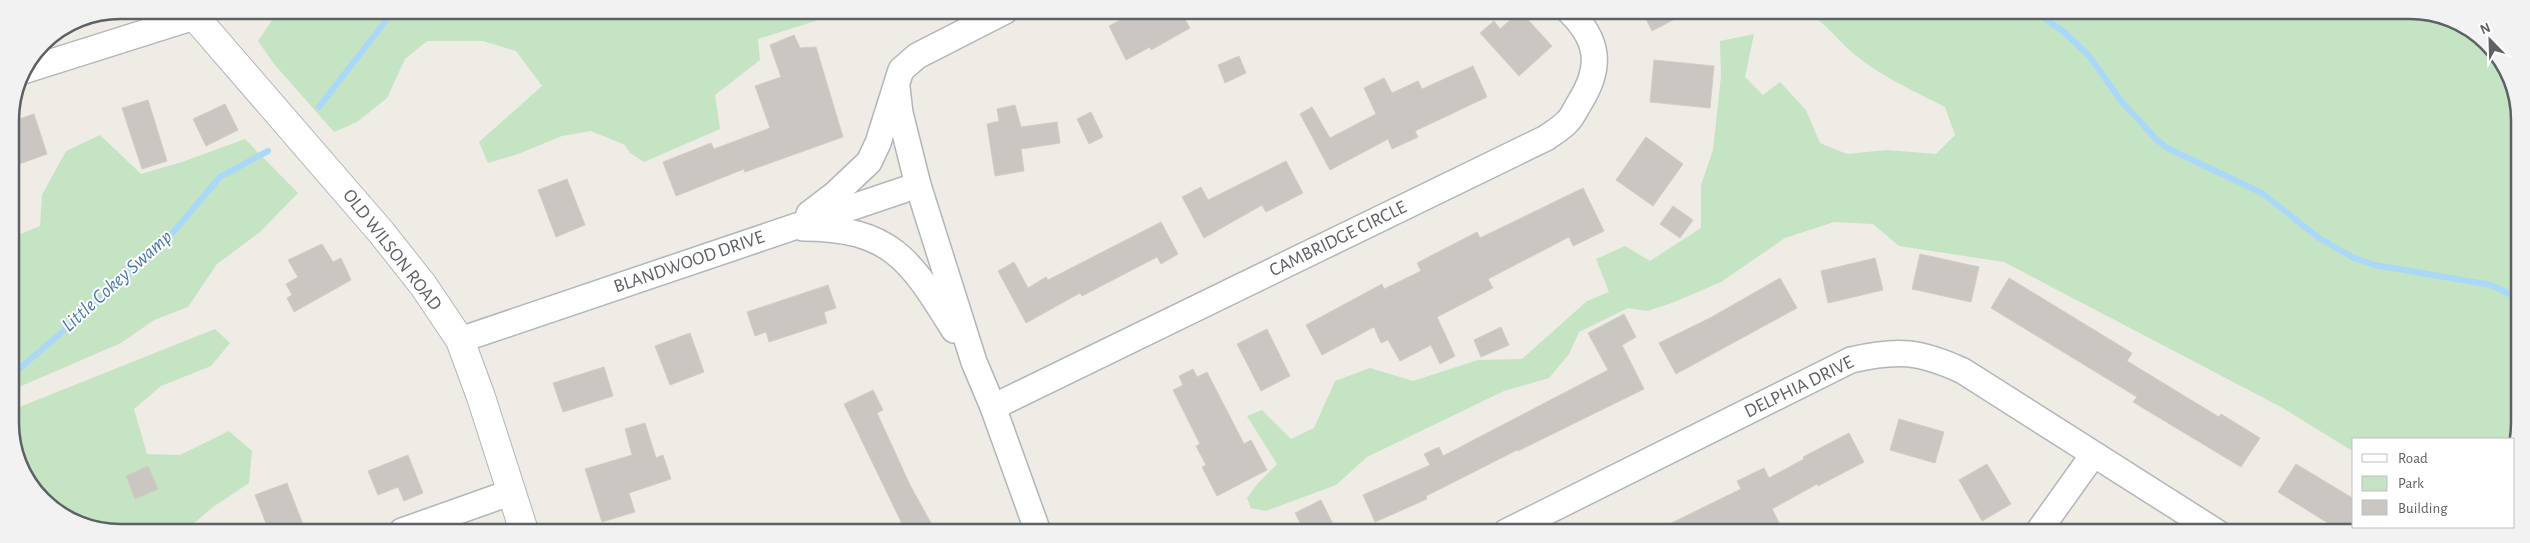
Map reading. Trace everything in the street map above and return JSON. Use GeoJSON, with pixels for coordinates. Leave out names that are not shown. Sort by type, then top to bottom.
{"type":"FeatureCollection","features":[{"type":"Feature","properties":{"kind":"street"},"geometry":{"type":"LineString","coordinates":[[34,67],[177,19]]}},
{"type":"Feature","properties":{"kind":"street","name":"OLD WILSON ROAD"},"geometry":{"type":"LineString","coordinates":[[196,19],[381,232],[423,285],[460,340],[522,524]]}},
{"type":"Feature","properties":{"kind":"street"},"geometry":{"type":"LineString","coordinates":[[788,228],[834,196],[869,162],[878,143],[897,88],[901,70],[916,56],[989,19]]}},
{"type":"Feature","properties":{"kind":"street","name":"CAMBRIDGE CIRCLE"},"geometry":{"type":"LineString","coordinates":[[993,407],[1546,138],[1568,121],[1585,94],[1595,69],[1593,47],[1577,19]]}},
{"type":"Feature","properties":{"kind":"street"},"geometry":{"type":"LineString","coordinates":[[897,88],[900,113],[918,185],[974,362],[993,407],[1035,524]]}},
{"type":"Feature","properties":{"kind":"street","name":"BLANDWOOD DRIVE"},"geometry":{"type":"LineString","coordinates":[[460,340],[918,185]]}},
{"type":"Feature","properties":{"kind":"street"},"geometry":{"type":"LineString","coordinates":[[788,228],[844,230],[889,246],[918,275],[974,362]]}},
{"type":"Feature","properties":{"kind":"street","name":"DELPHIA DRIVE"},"geometry":{"type":"LineString","coordinates":[[1522,524],[1851,360],[1883,352],[1911,353],[1928,357],[1963,371],[2023,407],[2093,455],[2204,524]]}},
{"type":"Feature","properties":{"kind":"street"},"geometry":{"type":"LineString","coordinates":[[2044,524],[2093,455]]}},
{"type":"Feature","properties":{"kind":"street"},"geometry":{"type":"LineString","coordinates":[[422,524],[512,492]]}},
{"type":"Feature","properties":{"kind":"green space"},"geometry":{"type":"Polygon","coordinates":[[[273,19],[822,19],[758,39],[760,60],[715,95],[720,129],[644,162],[630,153],[625,145],[591,131],[562,136],[518,154],[488,163],[479,142],[542,86],[516,51],[483,41],[427,41],[405,59],[387,98],[357,122],[334,132],[274,64],[258,41],[273,19]]]}},
{"type":"Feature","properties":{"kind":"green space"},"geometry":{"type":"Polygon","coordinates":[[[1816,19],[2410,19],[2436,22],[2461,32],[2465,35],[2465,65],[2495,65],[2506,87],[2510,107],[2510,438],[2352,438],[2352,451],[2281,407],[2004,262],[1899,246],[1873,224],[1834,222],[1785,238],[1721,282],[1672,303],[1647,311],[1628,308],[1579,332],[1569,354],[1549,378],[1504,391],[1367,457],[1336,485],[1266,511],[1251,508],[1247,498],[1259,482],[1277,464],[1247,416],[1262,410],[1291,439],[1314,428],[1335,381],[1370,368],[1413,381],[1478,360],[1522,359],[1587,301],[1609,292],[1596,259],[1625,246],[1650,261],[1701,228],[1701,185],[1713,150],[1721,76],[1720,41],[1754,34],[1745,77],[1763,95],[1780,82],[1806,110],[1820,143],[1847,154],[1887,150],[1936,154],[1955,135],[1945,107],[1898,83],[1864,62],[1816,19]]]}},
{"type":"Feature","properties":{"kind":"green space"},"geometry":{"type":"Polygon","coordinates":[[[100,135],[141,174],[182,162],[245,139],[298,193],[260,232],[217,264],[188,307],[154,320],[121,343],[19,387],[19,235],[40,226],[42,195],[66,151],[100,135]]]}},
{"type":"Feature","properties":{"kind":"green space"},"geometry":{"type":"Polygon","coordinates":[[[215,329],[230,343],[211,366],[161,386],[134,409],[147,454],[180,455],[229,431],[252,451],[249,483],[213,507],[193,524],[113,524],[87,519],[75,514],[48,495],[32,474],[26,462],[21,443],[19,407],[215,329]]]}},
{"type":"Feature","properties":{"kind":"building"},"geometry":{"type":"Polygon","coordinates":[[[1122,19],[1185,19],[1190,28],[1151,50],[1150,47],[1126,60],[1109,26],[1122,19]]]}},
{"type":"Feature","properties":{"kind":"building"},"geometry":{"type":"Polygon","coordinates":[[[1511,19],[1527,19],[1552,46],[1519,76],[1480,33],[1494,21],[1500,29],[1511,19]]]}},
{"type":"Feature","properties":{"kind":"building"},"geometry":{"type":"Polygon","coordinates":[[[1646,19],[1675,19],[1652,31],[1646,19]]]}},
{"type":"Feature","properties":{"kind":"building"},"geometry":{"type":"Polygon","coordinates":[[[794,35],[800,48],[816,47],[843,137],[745,172],[744,169],[676,196],[663,162],[711,143],[714,149],[770,128],[755,86],[781,77],[770,45],[794,35]]]}},
{"type":"Feature","properties":{"kind":"building"},"geometry":{"type":"Polygon","coordinates":[[[1239,56],[1246,73],[1225,83],[1218,65],[1239,56]]]}},
{"type":"Feature","properties":{"kind":"building"},"geometry":{"type":"Polygon","coordinates":[[[1654,60],[1714,66],[1710,108],[1650,102],[1654,60]]]}},
{"type":"Feature","properties":{"kind":"building"},"geometry":{"type":"Polygon","coordinates":[[[1473,66],[1487,97],[1415,131],[1418,137],[1392,149],[1388,139],[1330,170],[1300,114],[1312,107],[1330,138],[1376,114],[1364,88],[1384,78],[1392,93],[1418,81],[1422,89],[1473,66]]]}},
{"type":"Feature","properties":{"kind":"building"},"geometry":{"type":"Polygon","coordinates":[[[148,100],[167,161],[142,169],[122,108],[148,100]]]}},
{"type":"Feature","properties":{"kind":"building"},"geometry":{"type":"Polygon","coordinates":[[[225,104],[238,130],[206,146],[193,119],[225,104]]]}},
{"type":"Feature","properties":{"kind":"building"},"geometry":{"type":"Polygon","coordinates":[[[1015,105],[1021,127],[1057,122],[1060,143],[1021,149],[1024,171],[995,176],[987,124],[999,121],[997,109],[1015,105]]]}},
{"type":"Feature","properties":{"kind":"building"},"geometry":{"type":"Polygon","coordinates":[[[1091,112],[1103,137],[1089,144],[1077,119],[1091,112]]]}},
{"type":"Feature","properties":{"kind":"building"},"geometry":{"type":"Polygon","coordinates":[[[34,114],[47,154],[19,164],[19,119],[34,114]]]}},
{"type":"Feature","properties":{"kind":"building"},"geometry":{"type":"Polygon","coordinates":[[[1646,137],[1683,164],[1653,206],[1616,180],[1646,137]]]}},
{"type":"Feature","properties":{"kind":"building"},"geometry":{"type":"Polygon","coordinates":[[[1286,161],[1303,193],[1266,212],[1262,205],[1204,238],[1182,197],[1201,187],[1208,200],[1286,161]]]}},
{"type":"Feature","properties":{"kind":"building"},"geometry":{"type":"Polygon","coordinates":[[[567,179],[585,225],[556,237],[538,190],[567,179]]]}},
{"type":"Feature","properties":{"kind":"building"},"geometry":{"type":"Polygon","coordinates":[[[1583,188],[1604,231],[1573,246],[1569,237],[1488,279],[1493,288],[1437,317],[1455,356],[1440,364],[1431,345],[1400,361],[1388,340],[1381,343],[1374,327],[1322,355],[1306,325],[1382,284],[1384,289],[1421,271],[1417,263],[1477,232],[1480,238],[1583,188]]]}},
{"type":"Feature","properties":{"kind":"building"},"geometry":{"type":"Polygon","coordinates":[[[1673,206],[1693,220],[1680,238],[1660,224],[1673,206]]]}},
{"type":"Feature","properties":{"kind":"building"},"geometry":{"type":"Polygon","coordinates":[[[1161,222],[1178,254],[1161,264],[1157,257],[1082,296],[1080,293],[1026,323],[998,271],[1014,262],[1028,288],[1046,277],[1048,280],[1161,222]]]}},
{"type":"Feature","properties":{"kind":"building"},"geometry":{"type":"Polygon","coordinates":[[[322,244],[333,262],[341,258],[351,280],[294,312],[287,298],[292,295],[286,284],[298,277],[288,260],[322,244]]]}},
{"type":"Feature","properties":{"kind":"building"},"geometry":{"type":"Polygon","coordinates":[[[1920,254],[1979,267],[1971,302],[1912,289],[1920,254]]]}},
{"type":"Feature","properties":{"kind":"building"},"geometry":{"type":"Polygon","coordinates":[[[1875,258],[1883,290],[1828,303],[1821,271],[1875,258]]]}},
{"type":"Feature","properties":{"kind":"building"},"geometry":{"type":"Polygon","coordinates":[[[1780,278],[1797,308],[1676,374],[1659,343],[1710,318],[1780,278]]]}},
{"type":"Feature","properties":{"kind":"building"},"geometry":{"type":"Polygon","coordinates":[[[2009,278],[2132,353],[2127,361],[2219,417],[2221,414],[2260,438],[2241,467],[2133,402],[2137,397],[1991,308],[2009,278]]]}},
{"type":"Feature","properties":{"kind":"building"},"geometry":{"type":"Polygon","coordinates":[[[828,285],[836,308],[824,312],[827,323],[769,342],[766,332],[755,336],[747,312],[828,285]]]}},
{"type":"Feature","properties":{"kind":"building"},"geometry":{"type":"Polygon","coordinates":[[[1624,314],[1636,337],[1622,345],[1644,389],[1426,496],[1427,499],[1375,522],[1363,495],[1430,465],[1424,454],[1439,447],[1443,456],[1608,370],[1588,333],[1624,314]]]}},
{"type":"Feature","properties":{"kind":"building"},"geometry":{"type":"Polygon","coordinates":[[[1501,327],[1509,345],[1481,357],[1474,340],[1501,327]]]}},
{"type":"Feature","properties":{"kind":"building"},"geometry":{"type":"Polygon","coordinates":[[[1267,329],[1290,376],[1261,391],[1237,344],[1267,329]]]}},
{"type":"Feature","properties":{"kind":"building"},"geometry":{"type":"Polygon","coordinates":[[[690,333],[704,372],[670,385],[655,346],[690,333]]]}},
{"type":"Feature","properties":{"kind":"building"},"geometry":{"type":"Polygon","coordinates":[[[604,367],[613,396],[563,412],[553,383],[604,367]]]}},
{"type":"Feature","properties":{"kind":"building"},"geometry":{"type":"Polygon","coordinates":[[[1193,369],[1197,377],[1207,372],[1244,444],[1251,440],[1267,470],[1217,496],[1202,467],[1206,465],[1196,446],[1200,444],[1173,390],[1183,385],[1179,376],[1193,369]]]}},
{"type":"Feature","properties":{"kind":"building"},"geometry":{"type":"Polygon","coordinates":[[[873,390],[883,410],[877,413],[910,485],[932,524],[902,524],[844,404],[873,390]]]}},
{"type":"Feature","properties":{"kind":"building"},"geometry":{"type":"Polygon","coordinates":[[[1899,419],[1944,432],[1935,463],[1890,450],[1899,419]]]}},
{"type":"Feature","properties":{"kind":"building"},"geometry":{"type":"Polygon","coordinates":[[[645,423],[656,458],[663,455],[671,479],[629,493],[635,512],[602,522],[585,469],[632,455],[625,429],[645,423]]]}},
{"type":"Feature","properties":{"kind":"building"},"geometry":{"type":"Polygon","coordinates":[[[1849,433],[1864,462],[1818,486],[1817,484],[1772,509],[1780,524],[1669,524],[1741,489],[1737,481],[1764,468],[1769,478],[1804,459],[1803,457],[1849,433]]]}},
{"type":"Feature","properties":{"kind":"building"},"geometry":{"type":"Polygon","coordinates":[[[408,455],[423,493],[404,501],[398,487],[378,495],[368,471],[408,455]]]}},
{"type":"Feature","properties":{"kind":"building"},"geometry":{"type":"Polygon","coordinates":[[[1987,464],[2011,504],[1982,521],[1959,480],[1987,464]]]}},
{"type":"Feature","properties":{"kind":"building"},"geometry":{"type":"Polygon","coordinates":[[[2296,464],[2352,498],[2352,524],[2330,524],[2278,492],[2296,464]]]}},
{"type":"Feature","properties":{"kind":"building"},"geometry":{"type":"Polygon","coordinates":[[[148,466],[158,489],[135,499],[126,476],[148,466]]]}},
{"type":"Feature","properties":{"kind":"building"},"geometry":{"type":"Polygon","coordinates":[[[287,483],[303,524],[266,524],[255,495],[287,483]]]}},
{"type":"Feature","properties":{"kind":"building"},"geometry":{"type":"Polygon","coordinates":[[[1321,500],[1333,524],[1301,524],[1295,513],[1321,500]]]}},
{"type":"Feature","properties":{"kind":"waterway","name":"Little Cokey Swamp"},"geometry":{"type":"LineString","coordinates":[[319,107],[387,19]]}},
{"type":"Feature","properties":{"kind":"waterway","name":"Little Cokey Swamp"},"geometry":{"type":"LineString","coordinates":[[2046,19],[2064,32],[2090,57],[2121,101],[2156,139],[2167,148],[2262,193],[2319,238],[2354,258],[2375,265],[2491,285],[2511,295]]}},
{"type":"Feature","properties":{"kind":"waterway","name":"Little Cokey Swamp"},"geometry":{"type":"LineString","coordinates":[[19,369],[158,250],[220,177],[268,151]]}}]}
